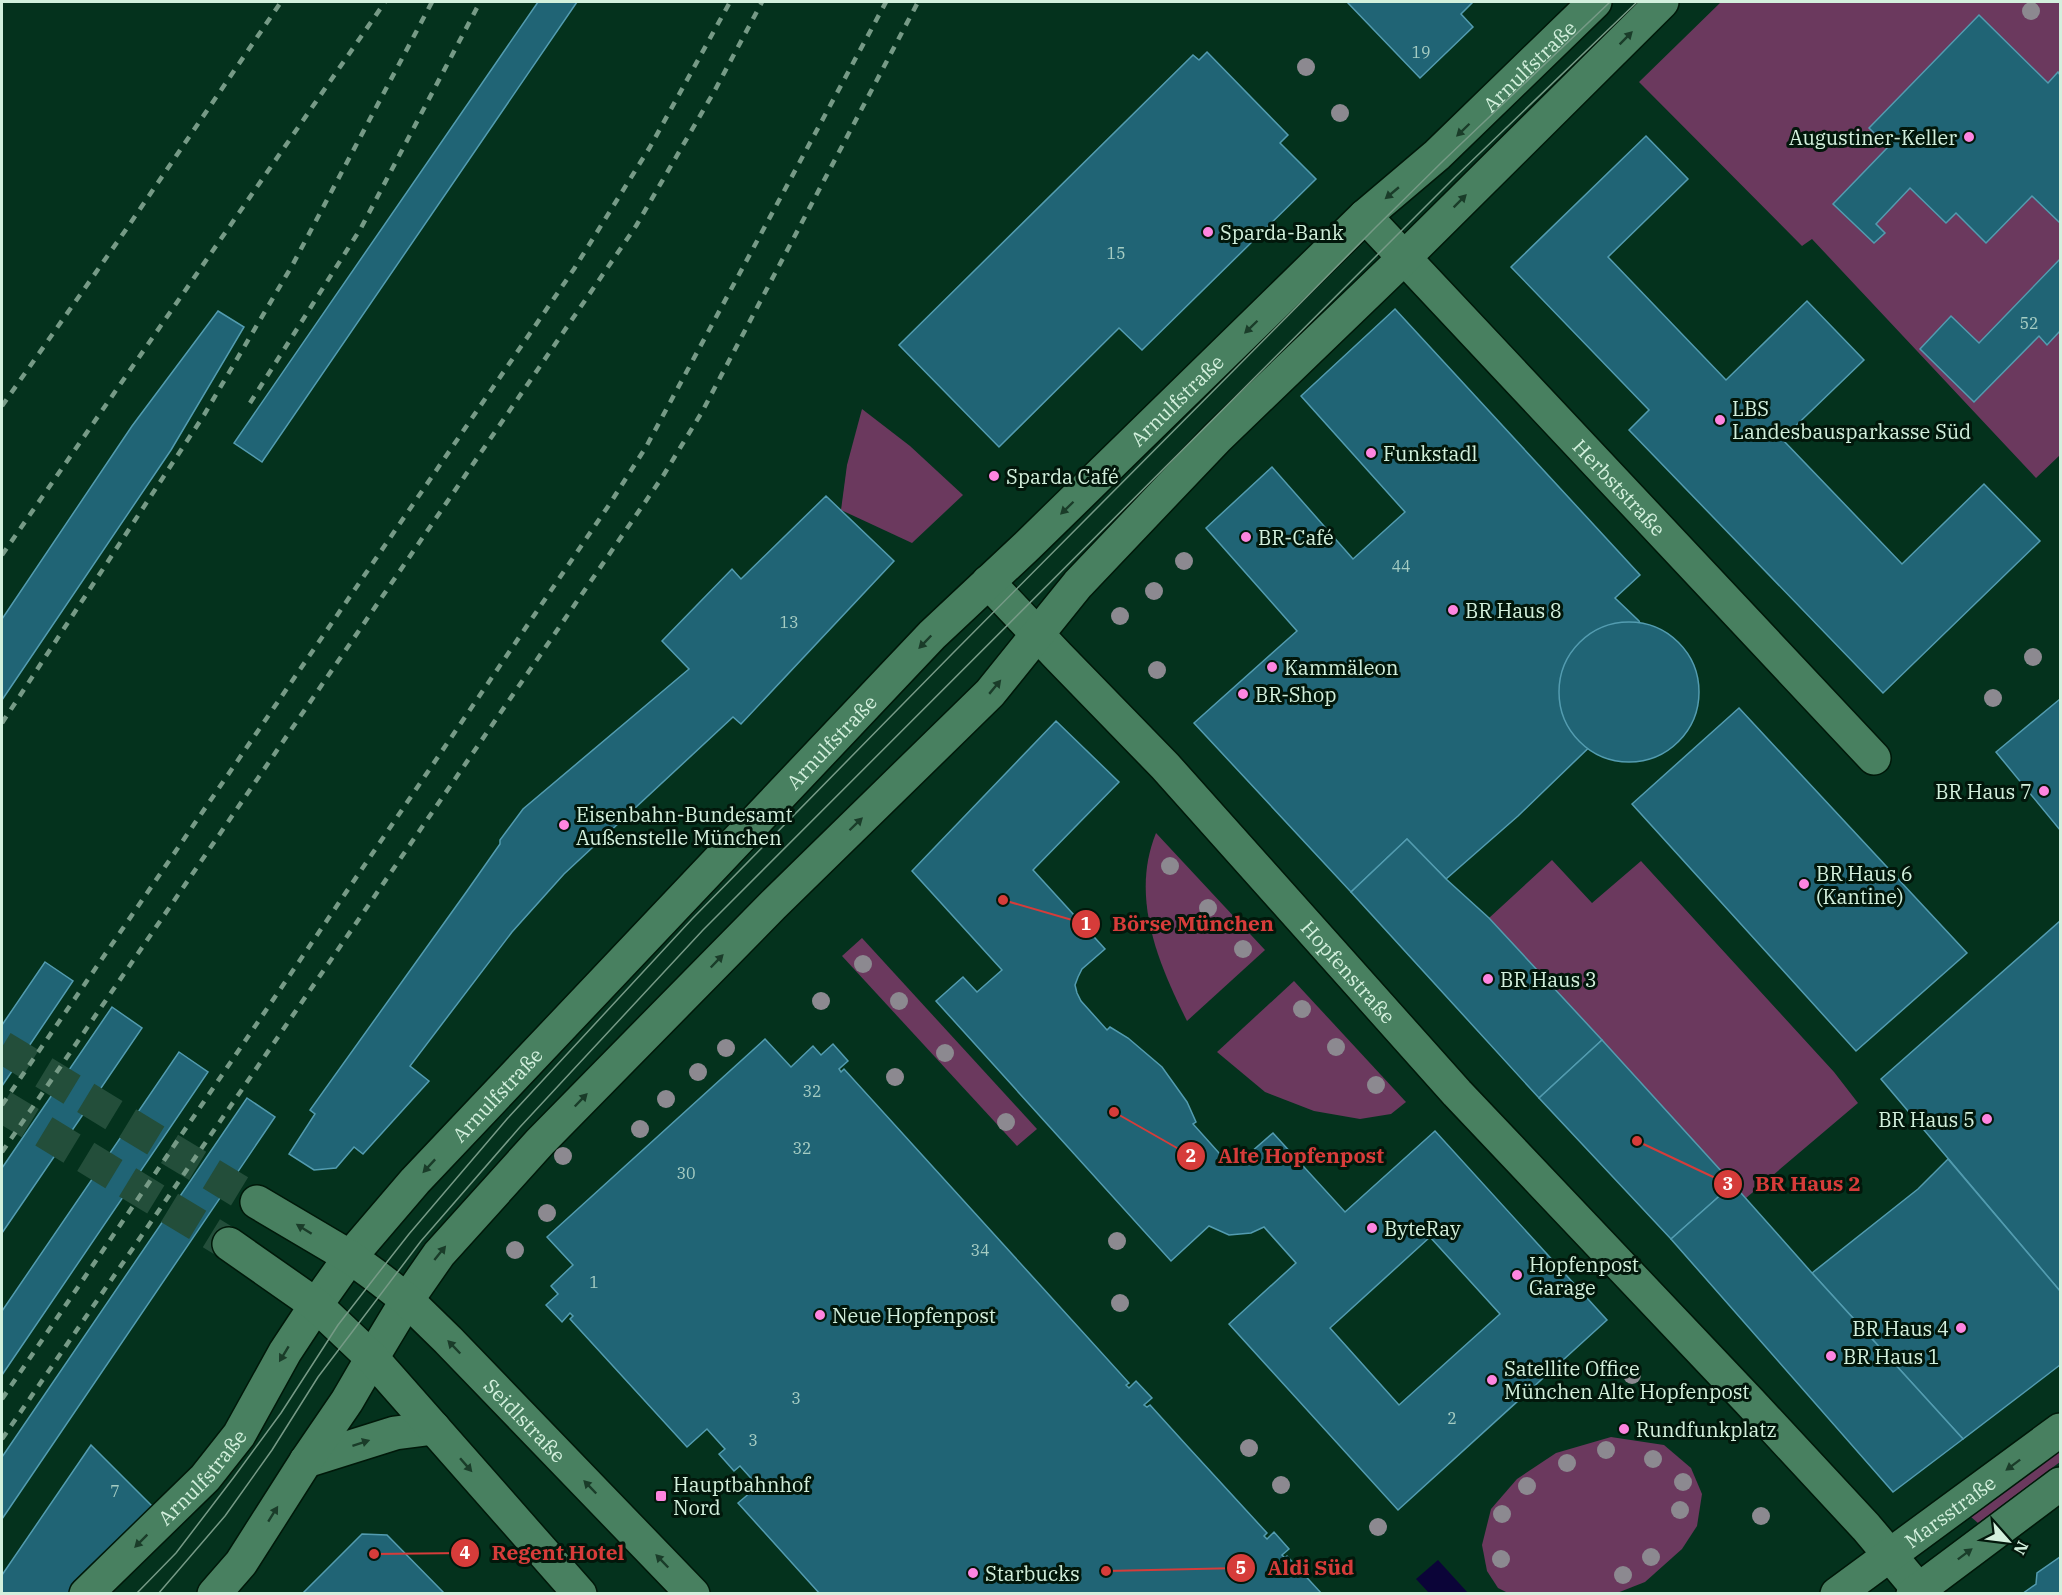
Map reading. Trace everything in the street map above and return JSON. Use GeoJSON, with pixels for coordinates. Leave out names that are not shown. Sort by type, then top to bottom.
{"type":"FeatureCollection","features":[{"type":"Feature","properties":{"kind":"street","name":"Arnulfstraße"},"geometry":{"type":"LineString","coordinates":[[86,1593],[212,1470],[239,1435],[285,1352],[316,1305],[350,1257],[384,1216],[932,635],[1365,216],[1437,155],[1595,2]]}},
{"type":"Feature","properties":{"kind":"street"},"geometry":{"type":"LineString","coordinates":[[214,1593],[241,1563],[347,1401],[407,1300],[439,1254],[540,1142],[772,906],[990,693],[1078,584],[1217,438],[1404,258],[1662,2]]}},
{"type":"Feature","properties":{"kind":"street","name":"Herbststraße"},"geometry":{"type":"LineString","coordinates":[[1365,216],[1874,758]]}},
{"type":"Feature","properties":{"kind":"street","name":"Hopfenstraße"},"geometry":{"type":"LineString","coordinates":[[988,582],[1165,766],[1457,1093],[1835,1493],[1890,1556]]}},
{"type":"Feature","properties":{"kind":"street","name":"Seidlstraße"},"geometry":{"type":"LineString","coordinates":[[257,1202],[350,1257],[407,1300],[693,1593]]}},
{"type":"Feature","properties":{"kind":"street"},"geometry":{"type":"LineString","coordinates":[[229,1244],[316,1305],[372,1358],[580,1593]]}},
{"type":"Feature","properties":{"kind":"street"},"geometry":{"type":"LineString","coordinates":[[306,1461],[395,1433],[434,1428]]}},
{"type":"Feature","properties":{"kind":"street","name":"Marsstraße"},"geometry":{"type":"LineString","coordinates":[[1838,1593],[2061,1430]]}},
{"type":"Feature","properties":{"kind":"street"},"geometry":{"type":"LineString","coordinates":[[1890,1556],[1916,1592],[2061,1484]]}},
{"type":"Feature","properties":{"kind":"shaded area","name":"Augustiner-Keller"},"geometry":{"type":"Polygon","coordinates":[[[1721,2],[2060,2],[2060,455],[2036,478],[1812,239],[1802,246],[1639,82],[1721,2]]]}},
{"type":"Feature","properties":{"kind":"shaded area"},"geometry":{"type":"Polygon","coordinates":[[[862,409],[910,446],[963,495],[912,543],[841,510],[847,465],[862,409]]]}},
{"type":"Feature","properties":{"kind":"shaded area"},"geometry":{"type":"Polygon","coordinates":[[[1156,833],[1265,950],[1187,1021],[1158,953],[1147,905],[1146,881],[1149,857],[1156,833]]]}},
{"type":"Feature","properties":{"kind":"shaded area"},"geometry":{"type":"Polygon","coordinates":[[[1552,860],[1592,903],[1641,861],[1834,1072],[1858,1103],[1746,1198],[1489,918],[1552,860]]]}},
{"type":"Feature","properties":{"kind":"shaded area"},"geometry":{"type":"Polygon","coordinates":[[[862,938],[1037,1129],[1017,1146],[842,956],[862,938]]]}},
{"type":"Feature","properties":{"kind":"shaded area"},"geometry":{"type":"Polygon","coordinates":[[[1294,981],[1406,1102],[1391,1114],[1360,1119],[1314,1111],[1265,1092],[1217,1052],[1294,981]]]}},
{"type":"Feature","properties":{"kind":"shaded area"},"geometry":{"type":"Polygon","coordinates":[[[1611,1437],[1664,1445],[1691,1468],[1702,1494],[1697,1526],[1682,1549],[1645,1582],[1617,1593],[1510,1594],[1498,1588],[1487,1571],[1482,1545],[1491,1509],[1517,1479],[1556,1453],[1611,1437]]]}},
{"type":"Feature","properties":{"kind":"shaded area"},"geometry":{"type":"Polygon","coordinates":[[[2060,1450],[2060,1462],[1978,1523],[1971,1517],[2060,1450]]]}},
{"type":"Feature","properties":{"kind":"shaded area"},"geometry":{"type":"Polygon","coordinates":[[[1438,1560],[1468,1593],[1429,1593],[1416,1579],[1438,1560]]]}},
{"type":"Feature","properties":{"kind":"building"},"geometry":{"type":"Polygon","coordinates":[[[538,2],[577,2],[262,462],[234,443],[538,2]]]}},
{"type":"Feature","properties":{"kind":"building"},"geometry":{"type":"Polygon","coordinates":[[[1347,2],[1473,2],[1461,14],[1473,27],[1420,78],[1347,2]]]}},
{"type":"Feature","properties":{"kind":"building","name":"Augustiner-Keller"},"geometry":{"type":"Polygon","coordinates":[[[1979,15],[2048,83],[2058,72],[2060,75],[2060,223],[2032,196],[1986,243],[1956,213],[1946,223],[1910,188],[1876,224],[1885,233],[1874,243],[1833,204],[1888,147],[1869,128],[1979,15]]]}},
{"type":"Feature","properties":{"kind":"building"},"geometry":{"type":"Polygon","coordinates":[[[1207,52],[1288,135],[1280,143],[1316,179],[1142,350],[1119,328],[999,447],[899,345],[1193,55],[1199,60],[1207,52]]]}},
{"type":"Feature","properties":{"kind":"building","name":"LBS Landesbausparkasse Süd"},"geometry":{"type":"Polygon","coordinates":[[[1646,136],[1688,179],[1608,257],[1726,380],[1807,301],[1864,360],[1782,439],[1902,564],[1984,484],[2040,541],[1883,693],[1629,430],[1649,410],[1511,267],[1646,136]]]}},
{"type":"Feature","properties":{"kind":"building"},"geometry":{"type":"Polygon","coordinates":[[[2060,259],[2060,331],[2047,345],[2039,336],[1974,402],[1920,349],[1951,316],[1979,343],[2060,259]]]}},
{"type":"Feature","properties":{"kind":"building","name":"BR Haus 8"},"geometry":{"type":"Polygon","coordinates":[[[1395,309],[1640,575],[1615,598],[1639,621],[1661,678],[1518,816],[1446,879],[1407,839],[1351,892],[1194,723],[1297,631],[1206,528],[1272,467],[1353,559],[1405,512],[1301,396],[1395,309]]]}},
{"type":"Feature","properties":{"kind":"building"},"geometry":{"type":"Polygon","coordinates":[[[218,311],[244,327],[171,450],[2,700],[2,619],[132,426],[218,311]]]}},
{"type":"Feature","properties":{"kind":"building","name":"Eisenbahn-Bundesamt Außenstelle München"},"geometry":{"type":"Polygon","coordinates":[[[826,496],[894,561],[741,724],[733,717],[564,874],[512,932],[410,1066],[429,1081],[363,1154],[354,1147],[336,1168],[314,1170],[289,1154],[315,1114],[310,1110],[523,809],[689,669],[662,641],[732,569],[741,579],[826,496]]]}},
{"type":"Feature","properties":{"kind":"building"},"geometry":{"type":"Polygon","coordinates":[[[1629,622],[1656,627],[1679,642],[1694,665],[1699,692],[1694,719],[1679,742],[1656,757],[1629,762],[1602,757],[1579,742],[1564,719],[1559,692],[1564,665],[1579,642],[1602,627],[1629,622]]]}},
{"type":"Feature","properties":{"kind":"building","name":"BR Haus 7"},"geometry":{"type":"Polygon","coordinates":[[[2060,699],[2060,830],[1996,752],[2060,699]]]}},
{"type":"Feature","properties":{"kind":"building","name":"BR Haus 6 (Kantine)"},"geometry":{"type":"Polygon","coordinates":[[[1739,708],[1967,953],[1856,1051],[1632,804],[1739,708]]]}},
{"type":"Feature","properties":{"kind":"building"},"geometry":{"type":"Polygon","coordinates":[[[1056,721],[1119,782],[1033,870],[1105,949],[1082,969],[1075,985],[1077,993],[1081,1001],[1107,1030],[1110,1027],[1128,1038],[1162,1067],[1187,1102],[1196,1122],[1193,1124],[1219,1153],[1226,1158],[1243,1159],[1273,1133],[1345,1212],[1435,1131],[1607,1320],[1398,1510],[1229,1324],[1296,1263],[1264,1227],[1251,1233],[1229,1235],[1209,1226],[1171,1261],[936,1001],[963,977],[977,992],[1002,970],[912,871],[1056,721]],[[1430,1237],[1330,1328],[1399,1405],[1500,1314],[1430,1237]]]}},
{"type":"Feature","properties":{"kind":"building","name":"BR Haus 3"},"geometry":{"type":"Polygon","coordinates":[[[1407,839],[1489,918],[1602,1040],[1539,1098],[1351,892],[1407,839]]]}},
{"type":"Feature","properties":{"kind":"building","name":"BR Haus 5"},"geometry":{"type":"Polygon","coordinates":[[[2060,921],[2060,1291],[1881,1079],[2060,921]]]}},
{"type":"Feature","properties":{"kind":"building"},"geometry":{"type":"Polygon","coordinates":[[[45,962],[73,981],[2,1086],[2,1025],[45,962]]]}},
{"type":"Feature","properties":{"kind":"building"},"geometry":{"type":"Polygon","coordinates":[[[112,1007],[142,1028],[2,1233],[2,1168],[112,1007]]]}},
{"type":"Feature","properties":{"kind":"building","name":"Neue Hopfenpost"},"geometry":{"type":"Polygon","coordinates":[[[765,1039],[791,1067],[813,1046],[821,1055],[833,1044],[848,1061],[839,1069],[841,1072],[844,1069],[1129,1383],[1126,1385],[1129,1388],[1136,1381],[1152,1398],[1144,1405],[1147,1407],[1150,1405],[1267,1533],[1264,1536],[1267,1539],[1274,1532],[1289,1549],[1282,1555],[1285,1558],[1287,1556],[1322,1594],[820,1594],[738,1503],[758,1486],[740,1466],[734,1471],[719,1454],[725,1449],[707,1429],[687,1447],[570,1319],[573,1316],[570,1313],[562,1322],[546,1305],[558,1294],[551,1286],[573,1265],[547,1237],[765,1039]]]}},
{"type":"Feature","properties":{"kind":"building"},"geometry":{"type":"Polygon","coordinates":[[[1602,1040],[1733,1184],[1671,1239],[1539,1098],[1602,1040]]]}},
{"type":"Feature","properties":{"kind":"building"},"geometry":{"type":"Polygon","coordinates":[[[179,1052],[208,1072],[2,1375],[2,1311],[179,1052]]]}},
{"type":"Feature","properties":{"kind":"building"},"geometry":{"type":"Polygon","coordinates":[[[247,1098],[275,1117],[2,1519],[2,1457],[247,1098]]]}},
{"type":"Feature","properties":{"kind":"building","name":"BR Haus 4"},"geometry":{"type":"Polygon","coordinates":[[[1948,1159],[2060,1291],[2060,1365],[1963,1439],[1812,1273],[1918,1189],[1948,1159]]]}},
{"type":"Feature","properties":{"kind":"building","name":"BR Haus 1"},"geometry":{"type":"Polygon","coordinates":[[[1733,1184],[1963,1439],[1893,1492],[1671,1239],[1733,1184]]]}},
{"type":"Feature","properties":{"kind":"building"},"geometry":{"type":"Polygon","coordinates":[[[91,1445],[154,1508],[68,1594],[2,1594],[2,1575],[91,1445]]]}},
{"type":"Feature","properties":{"kind":"building"},"geometry":{"type":"Polygon","coordinates":[[[362,1534],[387,1535],[445,1594],[302,1594],[362,1534]]]}},
{"type":"Feature","properties":{"kind":"building"},"geometry":{"type":"Polygon","coordinates":[[[2060,1557],[2060,1594],[2022,1594],[2036,1584],[2037,1573],[2060,1557]]]}},
{"type":"Feature","properties":{"kind":"tunnel"},"geometry":{"type":"LineString","coordinates":[[2,1047],[257,1202]]}},
{"type":"Feature","properties":{"kind":"tunnel"},"geometry":{"type":"LineString","coordinates":[[2,1106],[229,1244]]}},
{"type":"Feature","properties":{"kind":"tram line"},"geometry":{"type":"LineString","coordinates":[[136,1594],[176,1553],[234,1477],[281,1413],[338,1325],[409,1234],[507,1119],[692,919],[1375,228],[1610,2]]}},
{"type":"Feature","properties":{"kind":"tram line"},"geometry":{"type":"LineString","coordinates":[[158,1594],[225,1516],[272,1450],[318,1377],[421,1241],[520,1127],[703,930],[1456,176],[1637,2]]}},
{"type":"Feature","properties":{"kind":"railway"},"geometry":{"type":"LineString","coordinates":[[2,406],[281,2]]}},
{"type":"Feature","properties":{"kind":"railway"},"geometry":{"type":"LineString","coordinates":[[2,555],[385,2]]}},
{"type":"Feature","properties":{"kind":"railway"},"geometry":{"type":"LineString","coordinates":[[2,723],[204,415],[293,264],[432,2]]}},
{"type":"Feature","properties":{"kind":"railway"},"geometry":{"type":"LineString","coordinates":[[250,403],[361,228],[480,2]]}},
{"type":"Feature","properties":{"kind":"railway"},"geometry":{"type":"LineString","coordinates":[[2,1105],[574,269],[650,147],[730,2]]}},
{"type":"Feature","properties":{"kind":"railway"},"geometry":{"type":"LineString","coordinates":[[2,1152],[636,226],[715,90],[762,2]]}},
{"type":"Feature","properties":{"kind":"railway"},"geometry":{"type":"LineString","coordinates":[[2,1399],[609,505],[646,447],[886,2]]}},
{"type":"Feature","properties":{"kind":"railway"},"geometry":{"type":"LineString","coordinates":[[2,1439],[663,476],[702,412],[918,2]]}},
{"type":"Feature","properties":{"kind":"place","name":"Augustiner-Keller"},"geometry":{"type":"Point","coordinates":[1969,137]}},
{"type":"Feature","properties":{"kind":"place","name":"Sparda-Bank"},"geometry":{"type":"Point","coordinates":[1208,232]}},
{"type":"Feature","properties":{"kind":"place","name":"LBS Landesbausparkasse Süd"},"geometry":{"type":"Point","coordinates":[1720,420]}},
{"type":"Feature","properties":{"kind":"place","name":"Funkstadl"},"geometry":{"type":"Point","coordinates":[1371,453]}},
{"type":"Feature","properties":{"kind":"place","name":"Sparda Café"},"geometry":{"type":"Point","coordinates":[994,476]}},
{"type":"Feature","properties":{"kind":"place","name":"BR-Café"},"geometry":{"type":"Point","coordinates":[1246,537]}},
{"type":"Feature","properties":{"kind":"place","name":"BR Haus 8"},"geometry":{"type":"Point","coordinates":[1453,610]}},
{"type":"Feature","properties":{"kind":"place","name":"Kammäleon"},"geometry":{"type":"Point","coordinates":[1272,667]}},
{"type":"Feature","properties":{"kind":"place","name":"BR-Shop"},"geometry":{"type":"Point","coordinates":[1243,694]}},
{"type":"Feature","properties":{"kind":"place","name":"BR Haus 7"},"geometry":{"type":"Point","coordinates":[2044,791]}},
{"type":"Feature","properties":{"kind":"place","name":"Eisenbahn-Bundesamt Außenstelle München"},"geometry":{"type":"Point","coordinates":[564,825]}},
{"type":"Feature","properties":{"kind":"place","name":"BR Haus 6 (Kantine)"},"geometry":{"type":"Point","coordinates":[1804,884]}},
{"type":"Feature","properties":{"kind":"place","name":"Börse München"},"geometry":{"type":"Point","coordinates":[1003,900]}},
{"type":"Feature","properties":{"kind":"place","name":"BR Haus 3"},"geometry":{"type":"Point","coordinates":[1488,979]}},
{"type":"Feature","properties":{"kind":"place","name":"Alte Hopfenpost"},"geometry":{"type":"Point","coordinates":[1114,1112]}},
{"type":"Feature","properties":{"kind":"place","name":"BR Haus 5"},"geometry":{"type":"Point","coordinates":[1987,1119]}},
{"type":"Feature","properties":{"kind":"place","name":"BR Haus 2"},"geometry":{"type":"Point","coordinates":[1637,1141]}},
{"type":"Feature","properties":{"kind":"place","name":"ByteRay"},"geometry":{"type":"Point","coordinates":[1372,1228]}},
{"type":"Feature","properties":{"kind":"place","name":"Hopfenpost Garage"},"geometry":{"type":"Point","coordinates":[1517,1275]}},
{"type":"Feature","properties":{"kind":"place","name":"Neue Hopfenpost"},"geometry":{"type":"Point","coordinates":[820,1315]}},
{"type":"Feature","properties":{"kind":"place","name":"BR Haus 4"},"geometry":{"type":"Point","coordinates":[1961,1328]}},
{"type":"Feature","properties":{"kind":"place","name":"BR Haus 1"},"geometry":{"type":"Point","coordinates":[1831,1356]}},
{"type":"Feature","properties":{"kind":"place","name":"Satellite Office München Alte Hopfenpost"},"geometry":{"type":"Point","coordinates":[1492,1380]}},
{"type":"Feature","properties":{"kind":"place","name":"Rundfunkplatz"},"geometry":{"type":"Point","coordinates":[1624,1429]}},
{"type":"Feature","properties":{"kind":"place","name":"Hauptbahnhof Nord"},"geometry":{"type":"Point","coordinates":[661,1496]}},
{"type":"Feature","properties":{"kind":"place","name":"Regent Hotel"},"geometry":{"type":"Point","coordinates":[374,1554]}},
{"type":"Feature","properties":{"kind":"place","name":"Aldi Süd"},"geometry":{"type":"Point","coordinates":[1106,1571]}},
{"type":"Feature","properties":{"kind":"place","name":"Starbucks"},"geometry":{"type":"Point","coordinates":[973,1573]}}]}
